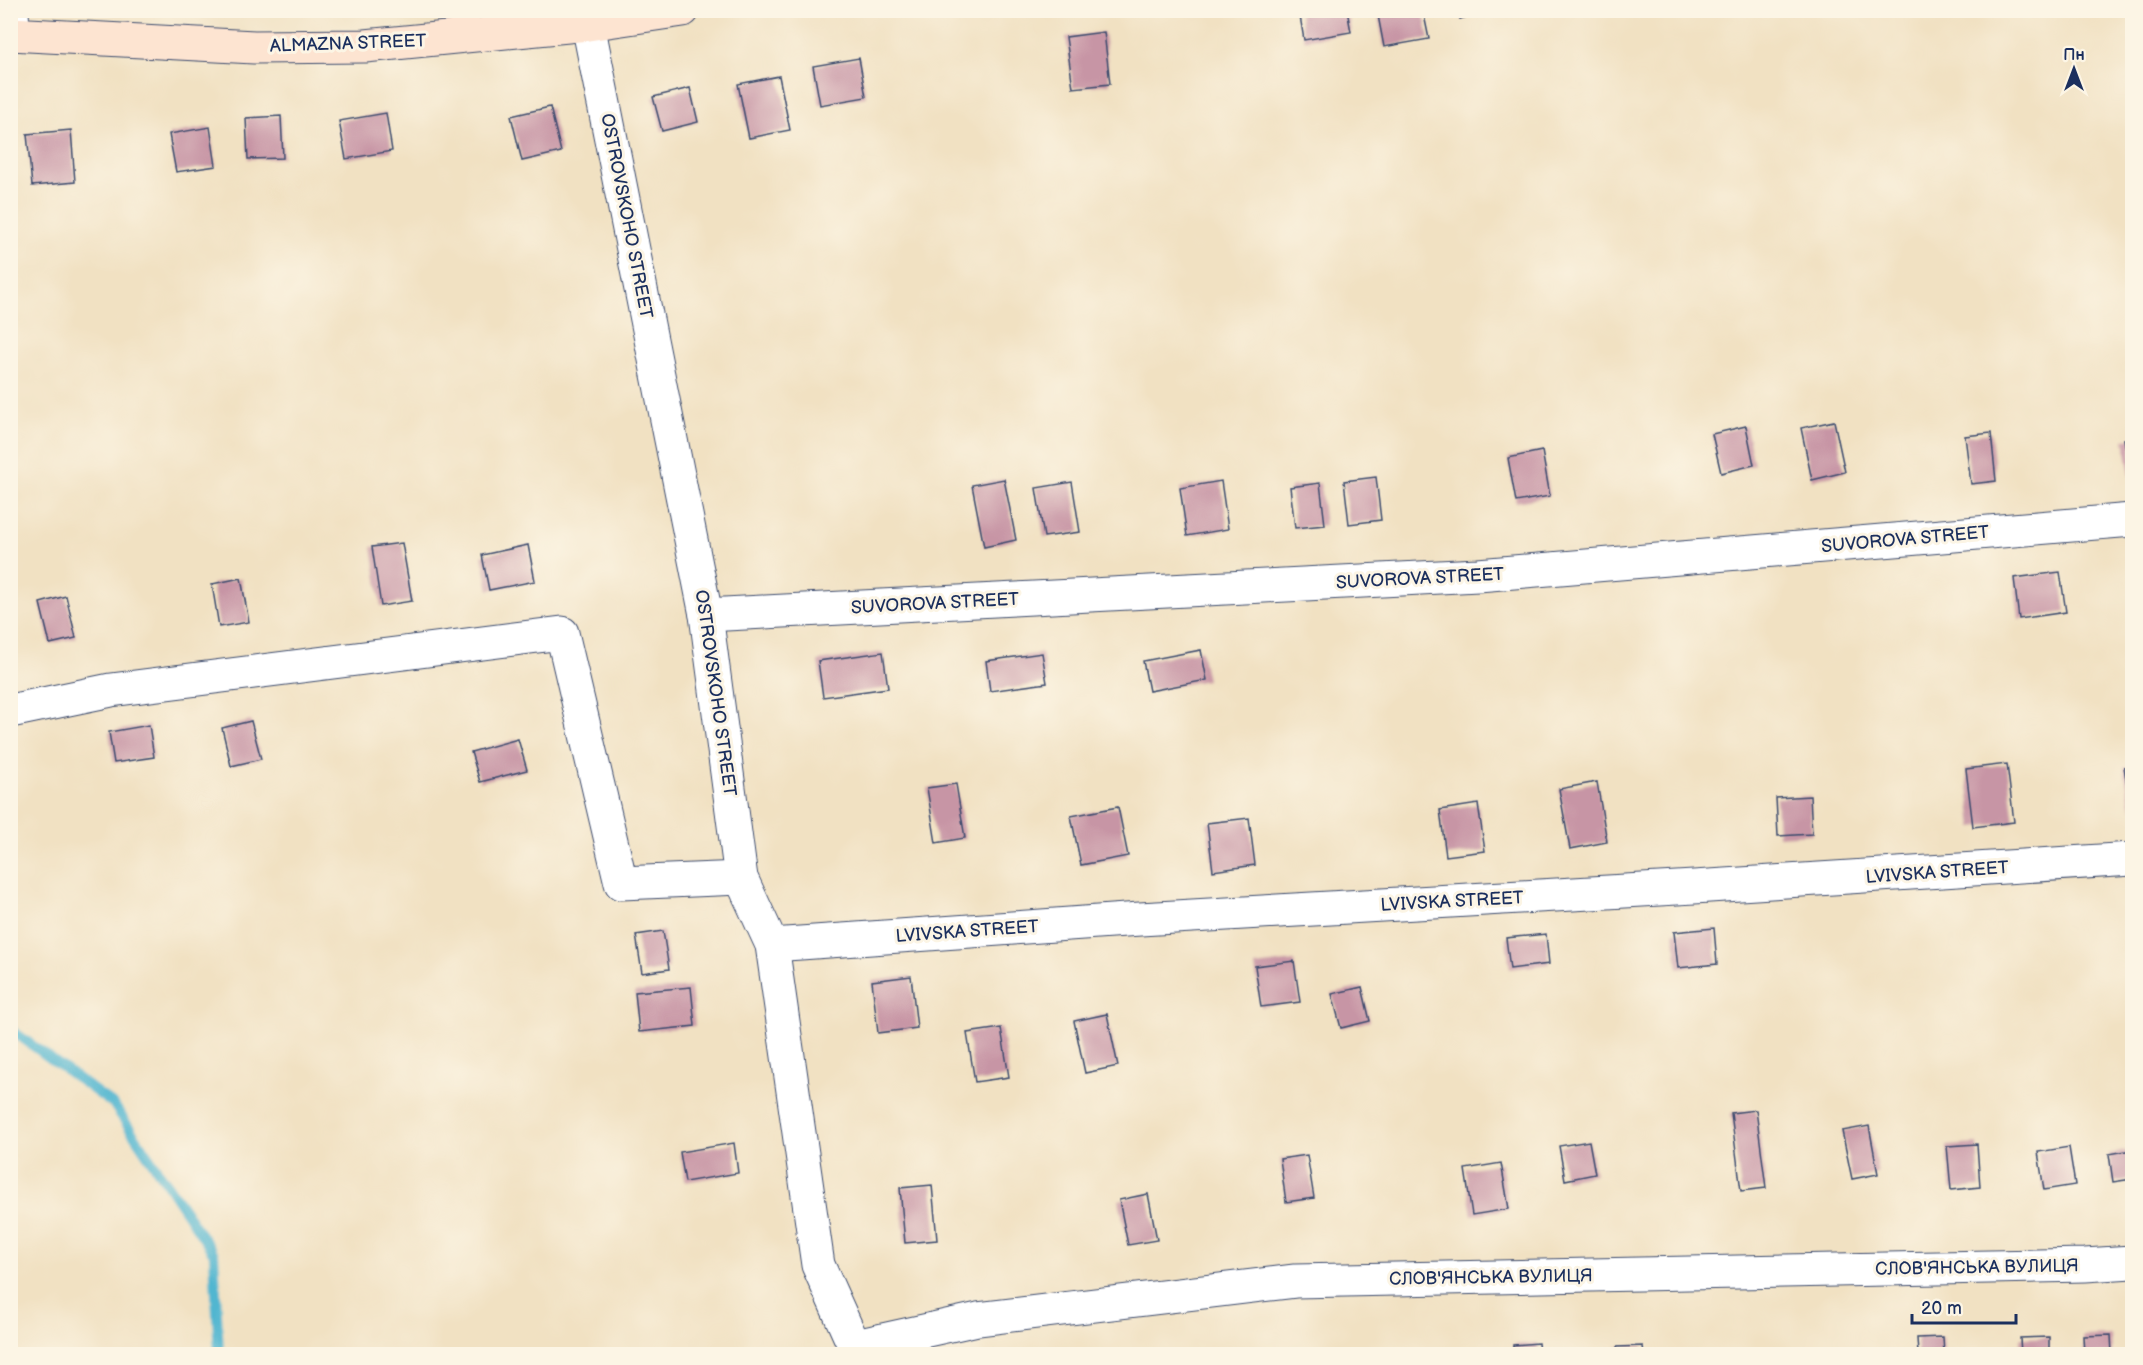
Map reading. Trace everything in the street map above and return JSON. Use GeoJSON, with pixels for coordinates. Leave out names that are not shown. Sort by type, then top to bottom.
{"type":"FeatureCollection","features":[{"type":"Feature","properties":{"kind":"main road","name":"ALMAZNA STREET"},"geometry":{"type":"LineString","coordinates":[[12,26],[255,47],[364,46],[588,24],[683,10]]}},
{"type":"Feature","properties":{"kind":"street","name":"OSTROVSKOHO STREET"},"geometry":{"type":"LineString","coordinates":[[588,24],[706,615],[741,878],[772,945],[818,1265],[857,1350]]}},
{"type":"Feature","properties":{"kind":"street","name":"SUVOROVA STREET"},"geometry":{"type":"LineString","coordinates":[[706,615],[1478,575],[2133,520]]}},
{"type":"Feature","properties":{"kind":"street"},"geometry":{"type":"LineString","coordinates":[[10,711],[111,690],[562,633],[621,883],[741,878]]}},
{"type":"Feature","properties":{"kind":"street","name":"LVIVSKA STREET"},"geometry":{"type":"LineString","coordinates":[[772,945],[1140,919],[2133,859]]}},
{"type":"Feature","properties":{"kind":"street","name":"СЛОВ'ЯНСЬКА ВУЛИЦЯ"},"geometry":{"type":"LineString","coordinates":[[857,1350],[978,1319],[1294,1281],[2085,1265],[2133,1262]]}},
{"type":"Feature","properties":{"kind":"building"},"geometry":{"type":"Polygon","coordinates":[[[1299,10],[1347,10],[1351,32],[1304,40],[1299,10]]]}},
{"type":"Feature","properties":{"kind":"building"},"geometry":{"type":"Polygon","coordinates":[[[1377,10],[1423,10],[1429,39],[1384,47],[1377,10]]]}},
{"type":"Feature","properties":{"kind":"building"},"geometry":{"type":"Polygon","coordinates":[[[1457,10],[1487,10],[1487,11],[1460,19],[1457,10]]]}},
{"type":"Feature","properties":{"kind":"building"},"geometry":{"type":"Polygon","coordinates":[[[1104,32],[1110,84],[1073,88],[1066,37],[1104,32]]]}},
{"type":"Feature","properties":{"kind":"building"},"geometry":{"type":"Polygon","coordinates":[[[859,58],[866,97],[820,105],[813,66],[859,58]]]}},
{"type":"Feature","properties":{"kind":"building"},"geometry":{"type":"Polygon","coordinates":[[[779,76],[790,130],[749,138],[738,84],[779,76]]]}},
{"type":"Feature","properties":{"kind":"building"},"geometry":{"type":"Polygon","coordinates":[[[690,88],[698,122],[662,131],[653,97],[690,88]]]}},
{"type":"Feature","properties":{"kind":"building"},"geometry":{"type":"Polygon","coordinates":[[[550,107],[561,152],[522,161],[511,116],[550,107]]]}},
{"type":"Feature","properties":{"kind":"building"},"geometry":{"type":"Polygon","coordinates":[[[386,113],[392,151],[346,159],[339,121],[386,113]]]}},
{"type":"Feature","properties":{"kind":"building"},"geometry":{"type":"Polygon","coordinates":[[[281,116],[283,158],[248,159],[246,118],[281,116]]]}},
{"type":"Feature","properties":{"kind":"building"},"geometry":{"type":"Polygon","coordinates":[[[210,127],[216,166],[176,172],[169,134],[210,127]]]}},
{"type":"Feature","properties":{"kind":"building"},"geometry":{"type":"Polygon","coordinates":[[[71,130],[75,182],[32,186],[27,134],[71,130]]]}},
{"type":"Feature","properties":{"kind":"building"},"geometry":{"type":"Polygon","coordinates":[[[1834,421],[1845,472],[1812,480],[1801,428],[1834,421]]]}},
{"type":"Feature","properties":{"kind":"building"},"geometry":{"type":"Polygon","coordinates":[[[1746,426],[1754,465],[1721,473],[1712,434],[1746,426]]]}},
{"type":"Feature","properties":{"kind":"building"},"geometry":{"type":"Polygon","coordinates":[[[1991,433],[1996,481],[1971,484],[1965,436],[1991,433]]]}},
{"type":"Feature","properties":{"kind":"building"},"geometry":{"type":"Polygon","coordinates":[[[2132,438],[2132,481],[2131,481],[2124,439],[2132,438]]]}},
{"type":"Feature","properties":{"kind":"building"},"geometry":{"type":"Polygon","coordinates":[[[1542,451],[1550,496],[1516,502],[1508,458],[1542,451]]]}},
{"type":"Feature","properties":{"kind":"building"},"geometry":{"type":"Polygon","coordinates":[[[1376,477],[1381,520],[1349,524],[1344,481],[1376,477]]]}},
{"type":"Feature","properties":{"kind":"building"},"geometry":{"type":"Polygon","coordinates":[[[1004,479],[1016,540],[984,547],[972,485],[1004,479]]]}},
{"type":"Feature","properties":{"kind":"building"},"geometry":{"type":"Polygon","coordinates":[[[1221,481],[1228,529],[1187,536],[1180,488],[1221,481]]]}},
{"type":"Feature","properties":{"kind":"building"},"geometry":{"type":"Polygon","coordinates":[[[1072,482],[1080,532],[1044,537],[1036,488],[1072,482]]]}},
{"type":"Feature","properties":{"kind":"building"},"geometry":{"type":"Polygon","coordinates":[[[1320,483],[1325,525],[1295,528],[1290,487],[1320,483]]]}},
{"type":"Feature","properties":{"kind":"building"},"geometry":{"type":"Polygon","coordinates":[[[402,543],[412,601],[381,606],[372,547],[402,543]]]}},
{"type":"Feature","properties":{"kind":"building"},"geometry":{"type":"Polygon","coordinates":[[[528,545],[535,581],[489,590],[482,555],[528,545]]]}},
{"type":"Feature","properties":{"kind":"building"},"geometry":{"type":"Polygon","coordinates":[[[2060,572],[2066,612],[2019,619],[2014,578],[2060,572]]]}},
{"type":"Feature","properties":{"kind":"building"},"geometry":{"type":"Polygon","coordinates":[[[241,578],[249,622],[219,627],[212,584],[241,578]]]}},
{"type":"Feature","properties":{"kind":"building"},"geometry":{"type":"Polygon","coordinates":[[[66,596],[76,638],[50,644],[40,603],[66,596]]]}},
{"type":"Feature","properties":{"kind":"building"},"geometry":{"type":"Polygon","coordinates":[[[1201,650],[1207,680],[1149,691],[1143,661],[1201,650]]]}},
{"type":"Feature","properties":{"kind":"building"},"geometry":{"type":"Polygon","coordinates":[[[883,652],[888,688],[823,697],[818,661],[883,652]]]}},
{"type":"Feature","properties":{"kind":"building"},"geometry":{"type":"Polygon","coordinates":[[[1042,653],[1047,683],[990,691],[986,661],[1042,653]]]}},
{"type":"Feature","properties":{"kind":"building"},"geometry":{"type":"Polygon","coordinates":[[[251,721],[261,759],[231,766],[222,728],[251,721]]]}},
{"type":"Feature","properties":{"kind":"building"},"geometry":{"type":"Polygon","coordinates":[[[149,725],[154,757],[114,763],[109,732],[149,725]]]}},
{"type":"Feature","properties":{"kind":"building"},"geometry":{"type":"Polygon","coordinates":[[[518,739],[527,770],[480,782],[471,752],[518,739]]]}},
{"type":"Feature","properties":{"kind":"building"},"geometry":{"type":"Polygon","coordinates":[[[2007,764],[2014,822],[1973,827],[1966,769],[2007,764]]]}},
{"type":"Feature","properties":{"kind":"building"},"geometry":{"type":"Polygon","coordinates":[[[2132,766],[2132,809],[2131,809],[2124,767],[2132,766]]]}},
{"type":"Feature","properties":{"kind":"building"},"geometry":{"type":"Polygon","coordinates":[[[1597,782],[1607,842],[1570,849],[1559,789],[1597,782]]]}},
{"type":"Feature","properties":{"kind":"building"},"geometry":{"type":"Polygon","coordinates":[[[956,784],[965,838],[936,843],[927,788],[956,784]]]}},
{"type":"Feature","properties":{"kind":"building"},"geometry":{"type":"Polygon","coordinates":[[[1810,796],[1812,834],[1778,836],[1776,798],[1810,796]]]}},
{"type":"Feature","properties":{"kind":"building"},"geometry":{"type":"Polygon","coordinates":[[[1478,804],[1485,851],[1446,856],[1440,810],[1478,804]]]}},
{"type":"Feature","properties":{"kind":"building"},"geometry":{"type":"Polygon","coordinates":[[[1118,807],[1128,856],[1081,865],[1071,816],[1118,807]]]}},
{"type":"Feature","properties":{"kind":"building"},"geometry":{"type":"Polygon","coordinates":[[[1249,818],[1255,865],[1213,871],[1207,823],[1249,818]]]}},
{"type":"Feature","properties":{"kind":"building"},"geometry":{"type":"Polygon","coordinates":[[[1714,928],[1717,964],[1678,968],[1674,932],[1714,928]]]}},
{"type":"Feature","properties":{"kind":"building"},"geometry":{"type":"Polygon","coordinates":[[[663,931],[669,969],[642,973],[636,935],[663,931]]]}},
{"type":"Feature","properties":{"kind":"building"},"geometry":{"type":"Polygon","coordinates":[[[1546,934],[1549,964],[1510,969],[1506,938],[1546,934]]]}},
{"type":"Feature","properties":{"kind":"building"},"geometry":{"type":"Polygon","coordinates":[[[1294,961],[1300,1002],[1261,1007],[1255,966],[1294,961]]]}},
{"type":"Feature","properties":{"kind":"building"},"geometry":{"type":"Polygon","coordinates":[[[911,976],[917,1028],[878,1033],[872,981],[911,976]]]}},
{"type":"Feature","properties":{"kind":"building"},"geometry":{"type":"Polygon","coordinates":[[[691,987],[695,1026],[639,1032],[635,992],[691,987]]]}},
{"type":"Feature","properties":{"kind":"building"},"geometry":{"type":"Polygon","coordinates":[[[1362,987],[1370,1021],[1341,1028],[1332,994],[1362,987]]]}},
{"type":"Feature","properties":{"kind":"building"},"geometry":{"type":"Polygon","coordinates":[[[1107,1014],[1118,1066],[1085,1073],[1074,1021],[1107,1014]]]}},
{"type":"Feature","properties":{"kind":"building"},"geometry":{"type":"Polygon","coordinates":[[[1001,1028],[1009,1077],[975,1082],[967,1033],[1001,1028]]]}},
{"type":"Feature","properties":{"kind":"building"},"geometry":{"type":"Polygon","coordinates":[[[1756,1110],[1766,1188],[1741,1191],[1731,1113],[1756,1110]]]}},
{"type":"Feature","properties":{"kind":"building"},"geometry":{"type":"Polygon","coordinates":[[[1869,1126],[1878,1174],[1852,1179],[1842,1131],[1869,1126]]]}},
{"type":"Feature","properties":{"kind":"building"},"geometry":{"type":"Polygon","coordinates":[[[1589,1141],[1595,1174],[1565,1180],[1559,1146],[1589,1141]]]}},
{"type":"Feature","properties":{"kind":"building"},"geometry":{"type":"Polygon","coordinates":[[[734,1143],[738,1173],[685,1182],[680,1152],[734,1143]]]}},
{"type":"Feature","properties":{"kind":"building"},"geometry":{"type":"Polygon","coordinates":[[[1977,1144],[1980,1187],[1951,1190],[1947,1146],[1977,1144]]]}},
{"type":"Feature","properties":{"kind":"building"},"geometry":{"type":"Polygon","coordinates":[[[2069,1147],[2075,1185],[2044,1190],[2038,1152],[2069,1147]]]}},
{"type":"Feature","properties":{"kind":"building"},"geometry":{"type":"Polygon","coordinates":[[[2132,1150],[2132,1179],[2113,1182],[2109,1154],[2132,1150]]]}},
{"type":"Feature","properties":{"kind":"building"},"geometry":{"type":"Polygon","coordinates":[[[1307,1155],[1314,1198],[1286,1202],[1280,1159],[1307,1155]]]}},
{"type":"Feature","properties":{"kind":"building"},"geometry":{"type":"Polygon","coordinates":[[[1501,1163],[1509,1209],[1472,1215],[1465,1169],[1501,1163]]]}},
{"type":"Feature","properties":{"kind":"building"},"geometry":{"type":"Polygon","coordinates":[[[932,1185],[937,1240],[905,1243],[900,1188],[932,1185]]]}},
{"type":"Feature","properties":{"kind":"building"},"geometry":{"type":"Polygon","coordinates":[[[1148,1194],[1157,1240],[1128,1245],[1119,1200],[1148,1194]]]}},
{"type":"Feature","properties":{"kind":"building"},"geometry":{"type":"Polygon","coordinates":[[[2111,1335],[2112,1354],[2084,1354],[2083,1336],[2111,1335]]]}},
{"type":"Feature","properties":{"kind":"building"},"geometry":{"type":"Polygon","coordinates":[[[1943,1337],[1944,1354],[1918,1354],[1917,1338],[1943,1337]]]}},
{"type":"Feature","properties":{"kind":"building"},"geometry":{"type":"Polygon","coordinates":[[[2049,1337],[2049,1354],[2021,1354],[2020,1338],[2049,1337]]]}},
{"type":"Feature","properties":{"kind":"building"},"geometry":{"type":"Polygon","coordinates":[[[1538,1343],[1539,1354],[1513,1354],[1513,1345],[1538,1343]]]}},
{"type":"Feature","properties":{"kind":"building"},"geometry":{"type":"Polygon","coordinates":[[[1643,1346],[1644,1354],[1618,1354],[1617,1347],[1643,1346]]]}},
{"type":"Feature","properties":{"kind":"building"},"geometry":{"type":"Polygon","coordinates":[[[1286,1351],[1286,1354],[1256,1354],[1256,1353],[1286,1351]]]}},
{"type":"Feature","properties":{"kind":"waterway"},"geometry":{"type":"LineString","coordinates":[[10,1029],[114,1105],[214,1254],[219,1354]]}}]}
